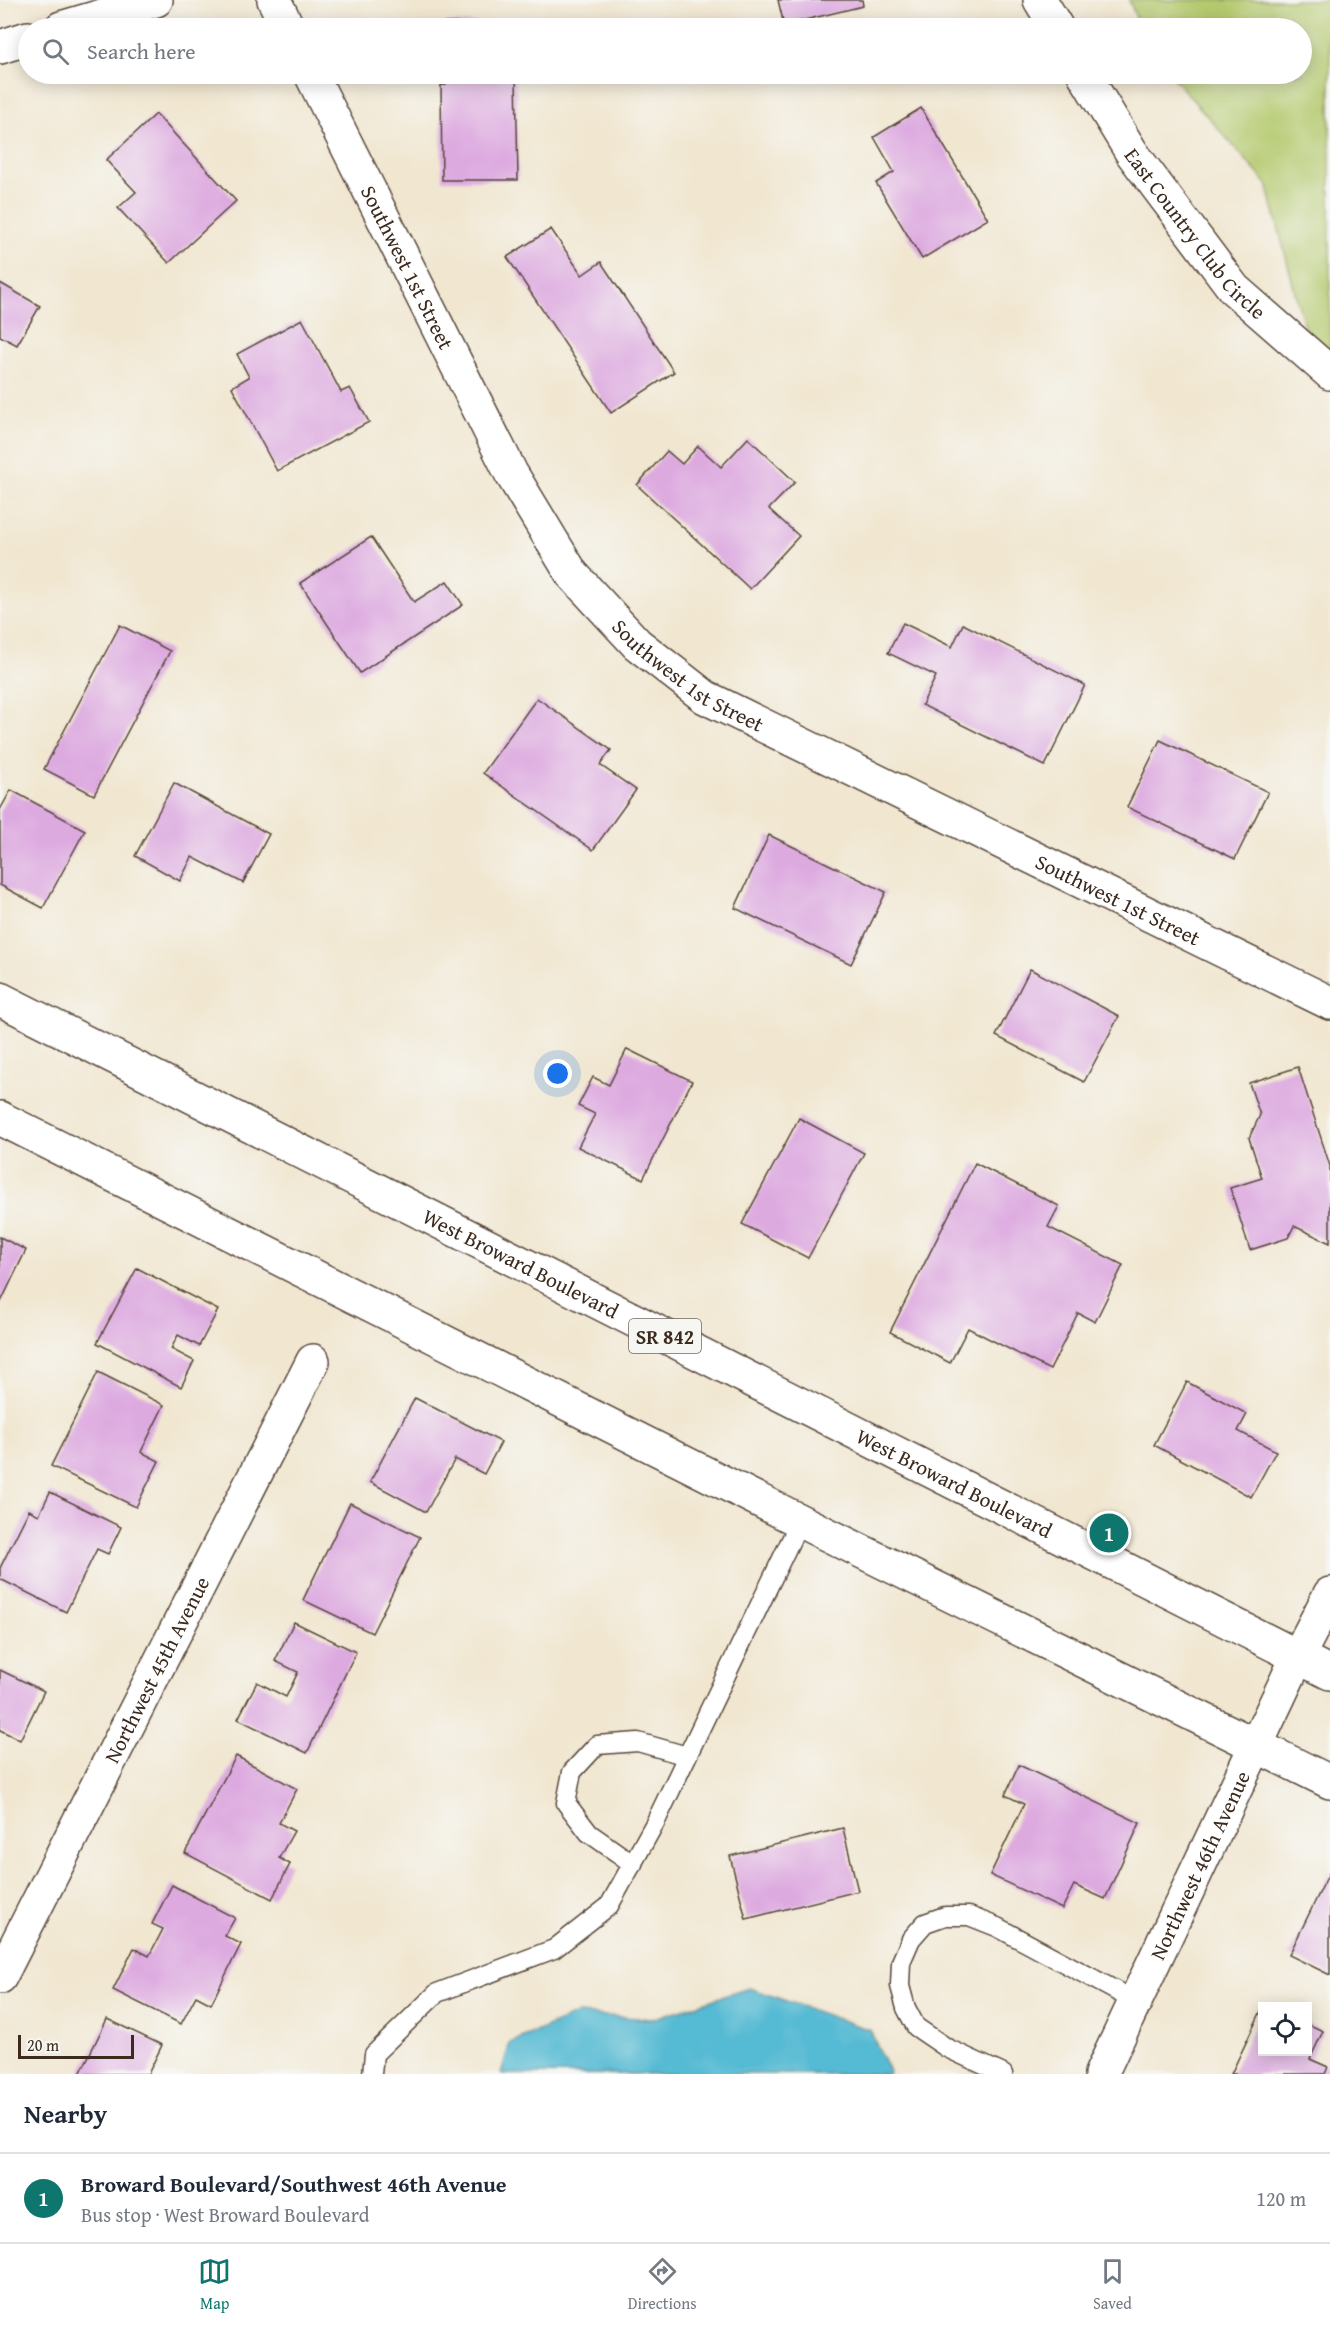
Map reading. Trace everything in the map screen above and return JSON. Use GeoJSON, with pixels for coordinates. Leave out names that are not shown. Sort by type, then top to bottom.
{"type":"FeatureCollection","features":[{"type":"Feature","properties":{"kind":"street"},"geometry":{"type":"LineString","coordinates":[[95,18],[156,0]]}},
{"type":"Feature","properties":{"kind":"street"},"geometry":{"type":"LineString","coordinates":[[274,0],[283,18]]}},
{"type":"Feature","properties":{"kind":"street"},"geometry":{"type":"LineString","coordinates":[[1040,0],[1051,18]]}},
{"type":"Feature","properties":{"kind":"street"},"geometry":{"type":"LineString","coordinates":[[0,47],[18,41]]}},
{"type":"Feature","properties":{"kind":"street","name":"Southwest 1st Street"},"geometry":{"type":"LineString","coordinates":[[316,84],[511,473],[572,574],[637,644],[705,697],[1330,1003]]}},
{"type":"Feature","properties":{"kind":"street","name":"East Country Club Circle"},"geometry":{"type":"LineString","coordinates":[[1090,84],[1132,153],[1234,289],[1330,373]]}},
{"type":"Feature","properties":{"kind":"street","name":"West Broward Boulevard"},"geometry":{"type":"LineString","coordinates":[[0,999],[1225,1621],[1330,1672]]}},
{"type":"Feature","properties":{"kind":"street"},"geometry":{"type":"LineString","coordinates":[[0,1118],[800,1521],[1330,1782]]}},
{"type":"Feature","properties":{"kind":"street","name":"Northwest 45th Avenue"},"geometry":{"type":"LineString","coordinates":[[0,1977],[314,1361]]}},
{"type":"Feature","properties":{"kind":"street","name":"Northwest 46th Avenue"},"geometry":{"type":"LineString","coordinates":[[1101,2074],[1255,1745],[1330,1594]]}},
{"type":"Feature","properties":{"kind":"lane"},"geometry":{"type":"LineString","coordinates":[[372,2074],[374,2054],[436,1993],[554,1949],[609,1906],[633,1864],[687,1756],[800,1521]]}},
{"type":"Feature","properties":{"kind":"lane"},"geometry":{"type":"LineString","coordinates":[[633,1864],[590,1833],[566,1803],[573,1772],[597,1745],[638,1742],[687,1756]]}},
{"type":"Feature","properties":{"kind":"lane"},"geometry":{"type":"LineString","coordinates":[[1003,2074],[947,2048],[916,2027],[906,2008],[900,1986],[901,1962],[911,1939],[925,1923],[945,1916],[969,1916],[997,1927],[1135,2001]]}},
{"type":"Feature","properties":{"kind":"green space"},"geometry":{"type":"Polygon","coordinates":[[[1129,0],[1330,0],[1330,368],[1313,361],[1267,184],[1179,84],[1312,84],[1312,18],[1136,18],[1129,0]]]}},
{"type":"Feature","properties":{"kind":"water"},"geometry":{"type":"Polygon","coordinates":[[[749,1988],[870,2030],[890,2074],[501,2074],[510,2043],[577,2014],[652,2019],[749,1988]]]}},
{"type":"Feature","properties":{"kind":"building"},"geometry":{"type":"Polygon","coordinates":[[[778,0],[862,0],[863,6],[813,18],[782,18],[778,0]]]}},
{"type":"Feature","properties":{"kind":"building"},"geometry":{"type":"Polygon","coordinates":[[[516,84],[518,180],[442,180],[441,85],[516,84]]]}},
{"type":"Feature","properties":{"kind":"building"},"geometry":{"type":"Polygon","coordinates":[[[921,108],[988,219],[922,259],[876,183],[894,172],[874,137],[921,108]]]}},
{"type":"Feature","properties":{"kind":"building"},"geometry":{"type":"Polygon","coordinates":[[[156,114],[236,201],[169,263],[118,208],[136,192],[106,160],[156,114]]]}},
{"type":"Feature","properties":{"kind":"building"},"geometry":{"type":"Polygon","coordinates":[[[551,229],[582,275],[601,262],[674,372],[611,413],[507,257],[551,229]]]}},
{"type":"Feature","properties":{"kind":"building"},"geometry":{"type":"Polygon","coordinates":[[[0,283],[40,306],[17,345],[0,336],[0,283]]]}},
{"type":"Feature","properties":{"kind":"building"},"geometry":{"type":"Polygon","coordinates":[[[302,319],[341,392],[350,388],[369,422],[277,471],[232,387],[249,377],[237,354],[302,319]]]}},
{"type":"Feature","properties":{"kind":"building"},"geometry":{"type":"Polygon","coordinates":[[[748,438],[795,482],[769,509],[799,536],[750,589],[637,485],[667,451],[682,464],[698,446],[721,467],[748,438]]]}},
{"type":"Feature","properties":{"kind":"building"},"geometry":{"type":"Polygon","coordinates":[[[371,537],[414,602],[447,581],[463,605],[360,673],[300,583],[371,537]]]}},
{"type":"Feature","properties":{"kind":"building"},"geometry":{"type":"Polygon","coordinates":[[[903,623],[952,647],[963,624],[1085,685],[1045,766],[922,705],[936,676],[888,653],[903,623]]]}},
{"type":"Feature","properties":{"kind":"building"},"geometry":{"type":"Polygon","coordinates":[[[120,625],[170,651],[94,795],[44,769],[120,625]]]}},
{"type":"Feature","properties":{"kind":"building"},"geometry":{"type":"Polygon","coordinates":[[[537,698],[611,750],[600,765],[636,790],[593,850],[483,773],[537,698]]]}},
{"type":"Feature","properties":{"kind":"building"},"geometry":{"type":"Polygon","coordinates":[[[1160,740],[1268,792],[1235,859],[1127,807],[1160,740]]]}},
{"type":"Feature","properties":{"kind":"building"},"geometry":{"type":"Polygon","coordinates":[[[174,783],[269,834],[243,883],[192,857],[180,881],[135,856],[174,783]]]}},
{"type":"Feature","properties":{"kind":"building"},"geometry":{"type":"Polygon","coordinates":[[[11,790],[85,830],[43,908],[0,885],[0,810],[11,790]]]}},
{"type":"Feature","properties":{"kind":"building"},"geometry":{"type":"Polygon","coordinates":[[[769,835],[886,892],[851,964],[735,908],[769,835]]]}},
{"type":"Feature","properties":{"kind":"building"},"geometry":{"type":"Polygon","coordinates":[[[1030,969],[1119,1016],[1084,1082],[996,1036],[1030,969]]]}},
{"type":"Feature","properties":{"kind":"building"},"geometry":{"type":"Polygon","coordinates":[[[627,1049],[692,1081],[643,1179],[578,1147],[595,1114],[578,1106],[593,1077],[609,1085],[627,1049]]]}},
{"type":"Feature","properties":{"kind":"building"},"geometry":{"type":"Polygon","coordinates":[[[1298,1067],[1330,1166],[1330,1243],[1294,1226],[1288,1238],[1250,1250],[1230,1188],[1262,1178],[1249,1138],[1260,1115],[1249,1083],[1298,1067]]]}},
{"type":"Feature","properties":{"kind":"building"},"geometry":{"type":"Polygon","coordinates":[[[799,1118],[864,1153],[808,1258],[742,1224],[799,1118]]]}},
{"type":"Feature","properties":{"kind":"building"},"geometry":{"type":"Polygon","coordinates":[[[975,1163],[1059,1206],[1048,1227],[1123,1265],[1095,1322],[1078,1313],[1050,1370],[968,1328],[950,1363],[890,1332],[975,1163]]]}},
{"type":"Feature","properties":{"kind":"building"},"geometry":{"type":"Polygon","coordinates":[[[0,1237],[26,1250],[0,1304],[0,1237]]]}},
{"type":"Feature","properties":{"kind":"building"},"geometry":{"type":"Polygon","coordinates":[[[137,1268],[218,1310],[199,1346],[178,1335],[171,1349],[194,1361],[181,1387],[97,1343],[137,1268]]]}},
{"type":"Feature","properties":{"kind":"building"},"geometry":{"type":"Polygon","coordinates":[[[98,1372],[164,1405],[141,1452],[159,1461],[136,1507],[51,1466],[98,1372]]]}},
{"type":"Feature","properties":{"kind":"building"},"geometry":{"type":"Polygon","coordinates":[[[1187,1382],[1247,1414],[1238,1431],[1276,1451],[1251,1497],[1154,1445],[1187,1382]]]}},
{"type":"Feature","properties":{"kind":"building"},"geometry":{"type":"Polygon","coordinates":[[[415,1398],[501,1442],[484,1474],[455,1459],[426,1512],[370,1482],[415,1398]]]}},
{"type":"Feature","properties":{"kind":"building"},"geometry":{"type":"Polygon","coordinates":[[[50,1492],[121,1527],[108,1554],[97,1549],[66,1612],[0,1579],[0,1568],[29,1510],[39,1515],[50,1492]]]}},
{"type":"Feature","properties":{"kind":"building"},"geometry":{"type":"Polygon","coordinates":[[[350,1503],[420,1537],[372,1633],[303,1600],[350,1503]]]}},
{"type":"Feature","properties":{"kind":"building"},"geometry":{"type":"Polygon","coordinates":[[[294,1622],[356,1652],[307,1753],[238,1719],[257,1682],[286,1697],[298,1672],[275,1661],[294,1622]]]}},
{"type":"Feature","properties":{"kind":"building"},"geometry":{"type":"Polygon","coordinates":[[[0,1670],[44,1691],[20,1740],[0,1730],[0,1670]]]}},
{"type":"Feature","properties":{"kind":"building"},"geometry":{"type":"Polygon","coordinates":[[[236,1756],[297,1789],[279,1823],[294,1831],[279,1858],[290,1864],[272,1899],[185,1853],[236,1756]]]}},
{"type":"Feature","properties":{"kind":"building"},"geometry":{"type":"Polygon","coordinates":[[[1019,1765],[1140,1823],[1105,1899],[1074,1885],[1062,1909],[990,1875],[1024,1804],[1005,1795],[1019,1765]]]}},
{"type":"Feature","properties":{"kind":"building"},"geometry":{"type":"Polygon","coordinates":[[[843,1828],[858,1891],[746,1919],[730,1856],[843,1828]]]}},
{"type":"Feature","properties":{"kind":"building"},"geometry":{"type":"Polygon","coordinates":[[[1330,1871],[1330,1975],[1289,1955],[1330,1871]]]}},
{"type":"Feature","properties":{"kind":"building"},"geometry":{"type":"Polygon","coordinates":[[[172,1885],[235,1918],[225,1936],[241,1944],[211,2004],[196,1996],[181,2024],[113,1990],[134,1948],[149,1956],[163,1929],[152,1924],[172,1885]]]}},
{"type":"Feature","properties":{"kind":"building"},"geometry":{"type":"Polygon","coordinates":[[[1258,2017],[1258,2056],[1311,2056],[1310,2059],[1328,2067],[1325,2074],[1231,2074],[1258,2017]]]}},
{"type":"Feature","properties":{"kind":"building"},"geometry":{"type":"Polygon","coordinates":[[[107,2019],[162,2045],[148,2074],[80,2074],[107,2019]]]}},
{"type":"Feature","properties":{"kind":"building"},"geometry":{"type":"Polygon","coordinates":[[[1312,2026],[1323,2031],[1312,2055],[1312,2026]]]}},
{"type":"Feature","properties":{"kind":"place","name":"Broward Boulevard/Southwest 46th Avenue"},"geometry":{"type":"Point","coordinates":[1109,1533]}}]}
